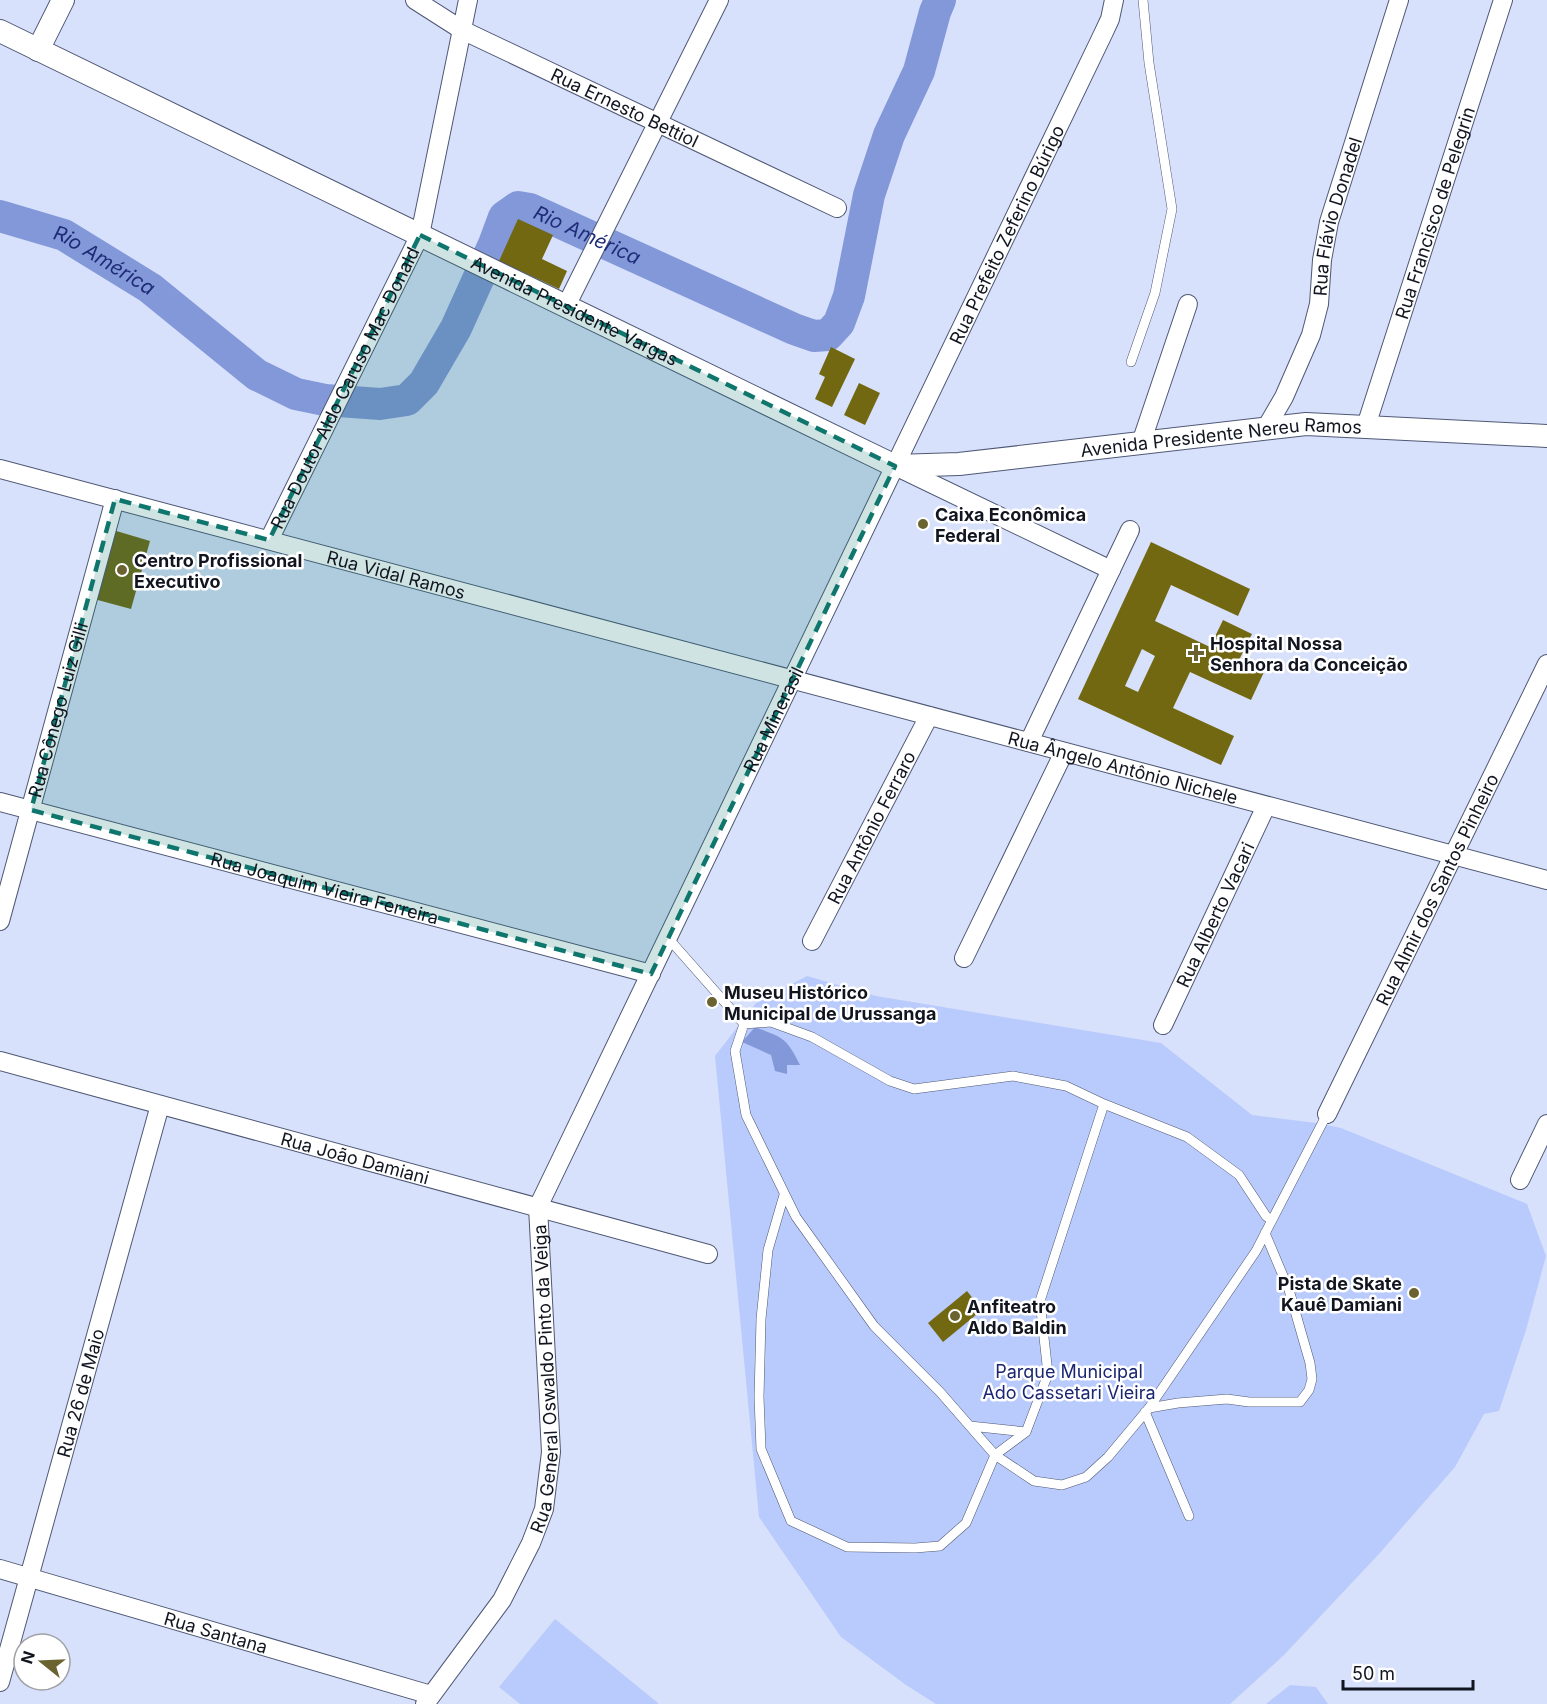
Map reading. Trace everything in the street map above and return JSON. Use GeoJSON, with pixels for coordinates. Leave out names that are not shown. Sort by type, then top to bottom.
{"type":"FeatureCollection","features":[{"type":"Feature","properties":{"kind":"street"},"geometry":{"type":"LineString","coordinates":[[39,50],[63,0]]}},
{"type":"Feature","properties":{"kind":"street","name":"Rua Ernesto Bettiol"},"geometry":{"type":"LineString","coordinates":[[415,0],[462,30],[837,208]]}},
{"type":"Feature","properties":{"kind":"street","name":"Rua Doutor Aldo Caruso Mac Donald"},"geometry":{"type":"LineString","coordinates":[[269,540],[420,235],[468,0]]}},
{"type":"Feature","properties":{"kind":"street"},"geometry":{"type":"LineString","coordinates":[[566,306],[719,0]]}},
{"type":"Feature","properties":{"kind":"street","name":"Rua Prefeito Zeferino Búrigo"},"geometry":{"type":"LineString","coordinates":[[896,466],[1103,34],[1114,0]]}},
{"type":"Feature","properties":{"kind":"street","name":"Rua Flávio Donadel"},"geometry":{"type":"LineString","coordinates":[[1266,428],[1288,387],[1311,335],[1319,304],[1322,260],[1329,222],[1399,0]]}},
{"type":"Feature","properties":{"kind":"street","name":"Rua Francisco de Pelegrin"},"geometry":{"type":"LineString","coordinates":[[1366,426],[1503,0]]}},
{"type":"Feature","properties":{"kind":"street","name":"Avenida Presidente Vargas"},"geometry":{"type":"LineString","coordinates":[[0,31],[1111,570]]}},
{"type":"Feature","properties":{"kind":"street"},"geometry":{"type":"LineString","coordinates":[[1141,443],[1188,304]]}},
{"type":"Feature","properties":{"kind":"street","name":"Avenida Presidente Nereu Ramos"},"geometry":{"type":"LineString","coordinates":[[896,466],[959,464],[1306,424],[1547,436]]}},
{"type":"Feature","properties":{"kind":"street","name":"Rua Minerasil"},"geometry":{"type":"LineString","coordinates":[[651,974],[896,466]]}},
{"type":"Feature","properties":{"kind":"street","name":"Rua Vidal Ramos"},"geometry":{"type":"LineString","coordinates":[[0,469],[792,679]]}},
{"type":"Feature","properties":{"kind":"street","name":"Rua Cônego Luiz Gilli"},"geometry":{"type":"LineString","coordinates":[[0,921],[115,499]]}},
{"type":"Feature","properties":{"kind":"street"},"geometry":{"type":"LineString","coordinates":[[1029,742],[1130,530]]}},
{"type":"Feature","properties":{"kind":"street","name":"Rua Almir dos Santos Pinheiro"},"geometry":{"type":"LineString","coordinates":[[1327,1114],[1547,664]]}},
{"type":"Feature","properties":{"kind":"street","name":"Rua Ângelo Antônio Nichele"},"geometry":{"type":"LineString","coordinates":[[792,679],[1547,880]]}},
{"type":"Feature","properties":{"kind":"street","name":"Rua Antônio Ferraro"},"geometry":{"type":"LineString","coordinates":[[812,940],[929,716]]}},
{"type":"Feature","properties":{"kind":"street"},"geometry":{"type":"LineString","coordinates":[[964,958],[1064,752]]}},
{"type":"Feature","properties":{"kind":"street","name":"Rua Joaquim Vieira Ferreira"},"geometry":{"type":"LineString","coordinates":[[0,802],[651,974]]}},
{"type":"Feature","properties":{"kind":"street","name":"Rua Alberto Vacari"},"geometry":{"type":"LineString","coordinates":[[1164,1025],[1266,806]]}},
{"type":"Feature","properties":{"kind":"street","name":"Rua General Oswaldo Pinto da Veiga"},"geometry":{"type":"LineString","coordinates":[[428,1699],[502,1600],[527,1553],[544,1509],[551,1452],[538,1207],[651,974]]}},
{"type":"Feature","properties":{"kind":"street","name":"Rua João Damiani"},"geometry":{"type":"LineString","coordinates":[[0,1061],[708,1254]]}},
{"type":"Feature","properties":{"kind":"street","name":"Rua 26 de Maio"},"geometry":{"type":"LineString","coordinates":[[0,1682],[160,1105]]}},
{"type":"Feature","properties":{"kind":"street"},"geometry":{"type":"LineString","coordinates":[[1520,1180],[1547,1124]]}},
{"type":"Feature","properties":{"kind":"street","name":"Rua Santana"},"geometry":{"type":"LineString","coordinates":[[0,1569],[428,1699]]}},
{"type":"Feature","properties":{"kind":"lane"},"geometry":{"type":"LineString","coordinates":[[1131,362],[1155,293],[1172,209],[1149,63],[1143,0]]}},
{"type":"Feature","properties":{"kind":"lane"},"geometry":{"type":"LineString","coordinates":[[668,939],[744,1024]]}},
{"type":"Feature","properties":{"kind":"lane"},"geometry":{"type":"LineString","coordinates":[[744,1024],[771,1022],[812,1037],[890,1081],[914,1089],[1013,1076],[1066,1086],[1186,1137],[1208,1151],[1239,1175],[1266,1216],[1272,1221]]}},
{"type":"Feature","properties":{"kind":"lane"},"geometry":{"type":"LineString","coordinates":[[744,1024],[735,1051],[746,1115],[796,1217],[874,1326],[940,1392],[995,1455],[1034,1480],[1062,1485],[1086,1477],[1108,1457],[1147,1410],[1256,1251],[1327,1114]]}},
{"type":"Feature","properties":{"kind":"lane"},"geometry":{"type":"LineString","coordinates":[[784,1195],[768,1250],[761,1319],[760,1449],[791,1521],[847,1547],[940,1546],[966,1523],[995,1455],[1026,1432],[1048,1374],[1040,1301],[1104,1104]]}},
{"type":"Feature","properties":{"kind":"lane"},"geometry":{"type":"LineString","coordinates":[[1147,1410],[1178,1403],[1227,1399],[1249,1402],[1300,1402],[1309,1390],[1312,1379],[1310,1363],[1289,1290],[1265,1233]]}},
{"type":"Feature","properties":{"kind":"lane"},"geometry":{"type":"LineString","coordinates":[[1147,1410],[1189,1516]]}},
{"type":"Feature","properties":{"kind":"lane"},"geometry":{"type":"LineString","coordinates":[[970,1426],[1026,1432]]}},
{"type":"Feature","properties":{"kind":"highlighted area"},"geometry":{"type":"Polygon","coordinates":[[[420,235],[895,466],[651,974],[31,810],[115,499],[269,540],[420,235]]]}},
{"type":"Feature","properties":{"kind":"green space","name":"Parque Municipal Ado Cassetari Vieira"},"geometry":{"type":"Polygon","coordinates":[[[807,976],[876,996],[1161,1043],[1252,1115],[1341,1128],[1527,1204],[1546,1256],[1526,1330],[1499,1411],[1484,1414],[1455,1467],[1378,1555],[1284,1655],[1230,1704],[936,1704],[841,1637],[759,1517],[715,1056],[756,1003],[807,976]]]}},
{"type":"Feature","properties":{"kind":"green space"},"geometry":{"type":"Polygon","coordinates":[[[555,1619],[658,1704],[520,1704],[499,1687],[555,1619]]]}},
{"type":"Feature","properties":{"kind":"green space"},"geometry":{"type":"Polygon","coordinates":[[[1290,1685],[1316,1687],[1328,1704],[1266,1704],[1290,1685]]]}},
{"type":"Feature","properties":{"kind":"shaded area"},"geometry":{"type":"Polygon","coordinates":[[[755,1027],[783,1040],[800,1065],[787,1065],[787,1074],[775,1071],[771,1055],[742,1042],[755,1027]]]}},
{"type":"Feature","properties":{"kind":"building"},"geometry":{"type":"Polygon","coordinates":[[[518,219],[553,235],[542,259],[567,271],[559,289],[499,261],[518,219]]]}},
{"type":"Feature","properties":{"kind":"building"},"geometry":{"type":"Polygon","coordinates":[[[831,347],[855,359],[832,407],[815,399],[825,377],[819,374],[831,347]]]}},
{"type":"Feature","properties":{"kind":"building"},"geometry":{"type":"Polygon","coordinates":[[[859,383],[880,393],[865,425],[844,415],[859,383]]]}},
{"type":"Feature","properties":{"kind":"building","name":"Centro Profissional Executivo"},"geometry":{"type":"Polygon","coordinates":[[[113,530],[150,541],[131,609],[94,599],[113,530]]]}},
{"type":"Feature","properties":{"kind":"building","name":"Hospital Nossa Senhora da Conceição"},"geometry":{"type":"Polygon","coordinates":[[[1151,542],[1250,589],[1238,616],[1171,585],[1155,621],[1210,647],[1223,620],[1252,634],[1239,660],[1264,672],[1251,700],[1190,672],[1173,708],[1234,736],[1221,765],[1078,699],[1151,542]],[[1142,649],[1125,686],[1138,692],[1155,656],[1142,649]]]}},
{"type":"Feature","properties":{"kind":"building","name":"Anfiteatro Aldo Baldin"},"geometry":{"type":"Polygon","coordinates":[[[967,1291],[982,1310],[943,1342],[928,1323],[967,1291]]]}},
{"type":"Feature","properties":{"kind":"waterway","name":"Rio América"},"geometry":{"type":"LineString","coordinates":[[0,216],[64,235],[150,288],[257,375],[296,394],[325,400],[380,404],[407,400],[424,383],[456,328],[504,217],[518,207],[530,209],[794,329],[814,336],[828,335],[839,323],[849,296],[869,195],[889,135],[919,71],[940,0]]}},
{"type":"Feature","properties":{"kind":"place","name":"Caixa Econômica Federal"},"geometry":{"type":"Point","coordinates":[923,524]}},
{"type":"Feature","properties":{"kind":"place","name":"Centro Profissional Executivo"},"geometry":{"type":"Point","coordinates":[122,570]}},
{"type":"Feature","properties":{"kind":"place","name":"Hospital Nossa Senhora da Conceição"},"geometry":{"type":"Point","coordinates":[1196,653]}},
{"type":"Feature","properties":{"kind":"place","name":"Museu Histórico Municipal de Urussanga"},"geometry":{"type":"Point","coordinates":[712,1002]}},
{"type":"Feature","properties":{"kind":"place","name":"Pista de Skate Kauê Damiani"},"geometry":{"type":"Point","coordinates":[1414,1293]}},
{"type":"Feature","properties":{"kind":"place","name":"Anfiteatro Aldo Baldin"},"geometry":{"type":"Point","coordinates":[955,1316]}}]}
